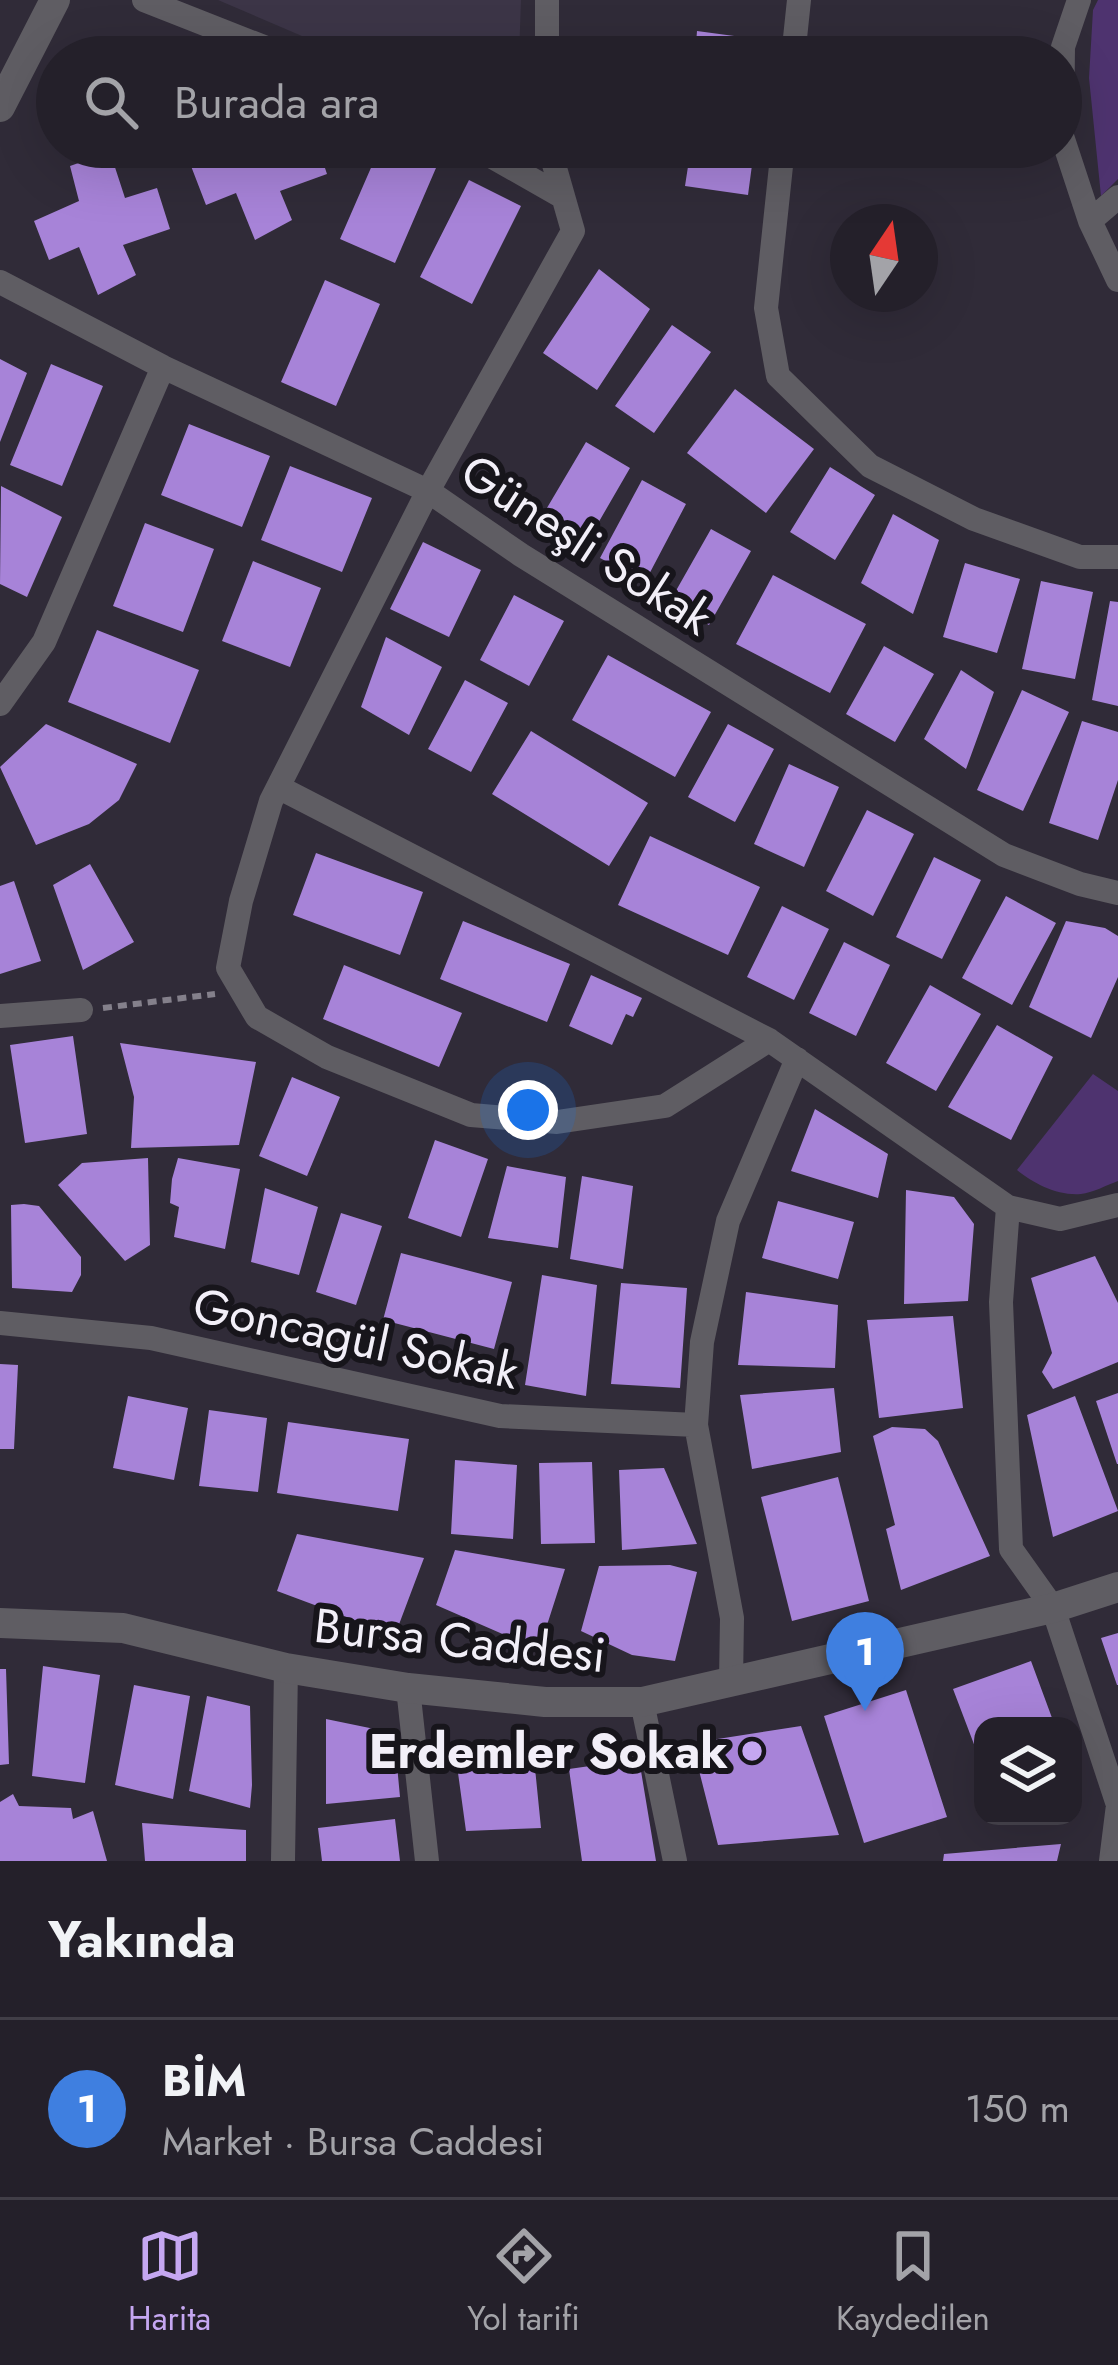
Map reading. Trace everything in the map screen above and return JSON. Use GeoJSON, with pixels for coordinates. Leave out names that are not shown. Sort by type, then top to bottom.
{"type":"FeatureCollection","features":[{"type":"Feature","properties":{"kind":"street"},"geometry":{"type":"LineString","coordinates":[[36,36],[55,0]]}},
{"type":"Feature","properties":{"kind":"street"},"geometry":{"type":"LineString","coordinates":[[144,0],[236,36]]}},
{"type":"Feature","properties":{"kind":"street"},"geometry":{"type":"LineString","coordinates":[[547,0],[547,36]]}},
{"type":"Feature","properties":{"kind":"street"},"geometry":{"type":"LineString","coordinates":[[795,36],[799,0]]}},
{"type":"Feature","properties":{"kind":"street"},"geometry":{"type":"LineString","coordinates":[[1067,36],[1078,0]]}},
{"type":"Feature","properties":{"kind":"street"},"geometry":{"type":"LineString","coordinates":[[0,107],[36,37]]}},
{"type":"Feature","properties":{"kind":"street"},"geometry":{"type":"LineString","coordinates":[[512,168],[563,197]]}},
{"type":"Feature","properties":{"kind":"street"},"geometry":{"type":"LineString","coordinates":[[555,168],[573,231],[428,491],[278,787],[242,902],[228,968],[257,1017],[327,1057],[471,1114],[557,1123],[665,1106],[769,1040]]}},
{"type":"Feature","properties":{"kind":"street"},"geometry":{"type":"LineString","coordinates":[[781,168],[766,308],[778,376],[871,466],[974,519],[1080,557],[1118,557]]}},
{"type":"Feature","properties":{"kind":"street"},"geometry":{"type":"LineString","coordinates":[[1073,168],[1090,221],[1118,280]]}},
{"type":"Feature","properties":{"kind":"street"},"geometry":{"type":"LineString","coordinates":[[1090,221],[1118,197]]}},
{"type":"Feature","properties":{"kind":"street","name":"Güneşli Sokak"},"geometry":{"type":"LineString","coordinates":[[0,282],[164,367],[428,491],[521,556],[1004,855],[1118,893]]}},
{"type":"Feature","properties":{"kind":"street"},"geometry":{"type":"LineString","coordinates":[[0,704],[44,642],[164,367]]}},
{"type":"Feature","properties":{"kind":"street"},"geometry":{"type":"LineString","coordinates":[[278,787],[769,1040],[1008,1208],[1060,1219],[1118,1205]]}},
{"type":"Feature","properties":{"kind":"street"},"geometry":{"type":"LineString","coordinates":[[0,1016],[81,1010]]}},
{"type":"Feature","properties":{"kind":"street"},"geometry":{"type":"LineString","coordinates":[[731,1681],[732,1618],[697,1425],[702,1342],[728,1221],[796,1059]]}},
{"type":"Feature","properties":{"kind":"street"},"geometry":{"type":"LineString","coordinates":[[1008,1208],[1001,1302],[1011,1549],[1053,1607],[1118,1805],[1111,1861]]}},
{"type":"Feature","properties":{"kind":"street","name":"Goncagül Sokak"},"geometry":{"type":"LineString","coordinates":[[0,1323],[151,1338],[500,1417],[697,1425]]}},
{"type":"Feature","properties":{"kind":"street","name":"Bursa Caddesi"},"geometry":{"type":"LineString","coordinates":[[0,1623],[123,1628],[286,1669],[408,1688],[544,1702],[642,1702],[1118,1588]]}},
{"type":"Feature","properties":{"kind":"street"},"geometry":{"type":"LineString","coordinates":[[283,1861],[286,1669]]}},
{"type":"Feature","properties":{"kind":"street"},"geometry":{"type":"LineString","coordinates":[[408,1688],[427,1861]]}},
{"type":"Feature","properties":{"kind":"street"},"geometry":{"type":"LineString","coordinates":[[642,1702],[675,1861]]}},
{"type":"Feature","properties":{"kind":"path"},"geometry":{"type":"LineString","coordinates":[[81,1010],[242,992]]}},
{"type":"Feature","properties":{"kind":"shaded area"},"geometry":{"type":"Polygon","coordinates":[[[218,0],[521,0],[520,36],[302,36],[218,0]]]}},
{"type":"Feature","properties":{"kind":"shaded area"},"geometry":{"type":"Polygon","coordinates":[[[1098,0],[1118,0],[1118,179],[1101,196],[1089,78],[1093,10],[1098,0]]]}},
{"type":"Feature","properties":{"kind":"shaded area"},"geometry":{"type":"Polygon","coordinates":[[[1093,1074],[1118,1091],[1118,1181],[1081,1194],[1047,1188],[1017,1170],[1093,1074]]]}},
{"type":"Feature","properties":{"kind":"building"},"geometry":{"type":"Polygon","coordinates":[[[697,31],[734,36],[697,36],[697,31]]]}},
{"type":"Feature","properties":{"kind":"building"},"geometry":{"type":"Polygon","coordinates":[[[71,168],[115,168],[125,198],[157,188],[170,229],[123,245],[136,275],[98,295],[79,247],[49,260],[34,221],[79,201],[71,168]]]}},
{"type":"Feature","properties":{"kind":"building"},"geometry":{"type":"Polygon","coordinates":[[[192,168],[325,168],[327,174],[280,191],[292,220],[255,240],[236,193],[206,205],[192,168]]]}},
{"type":"Feature","properties":{"kind":"building"},"geometry":{"type":"Polygon","coordinates":[[[371,168],[436,168],[395,263],[340,239],[371,168]]]}},
{"type":"Feature","properties":{"kind":"building"},"geometry":{"type":"Polygon","coordinates":[[[688,168],[752,168],[748,195],[685,186],[688,168]]]}},
{"type":"Feature","properties":{"kind":"building"},"geometry":{"type":"Polygon","coordinates":[[[469,180],[521,206],[472,304],[420,277],[469,180]]]}},
{"type":"Feature","properties":{"kind":"building"},"geometry":{"type":"Polygon","coordinates":[[[599,269],[650,309],[597,390],[543,353],[599,269]]]}},
{"type":"Feature","properties":{"kind":"building"},"geometry":{"type":"Polygon","coordinates":[[[325,280],[380,304],[336,406],[281,382],[325,280]]]}},
{"type":"Feature","properties":{"kind":"building"},"geometry":{"type":"Polygon","coordinates":[[[672,325],[711,352],[654,433],[615,406],[672,325]]]}},
{"type":"Feature","properties":{"kind":"building"},"geometry":{"type":"Polygon","coordinates":[[[0,359],[27,373],[0,442],[0,359]]]}},
{"type":"Feature","properties":{"kind":"building"},"geometry":{"type":"Polygon","coordinates":[[[51,364],[103,386],[62,486],[10,465],[51,364]]]}},
{"type":"Feature","properties":{"kind":"building"},"geometry":{"type":"Polygon","coordinates":[[[735,389],[814,449],[766,513],[687,453],[735,389]]]}},
{"type":"Feature","properties":{"kind":"building"},"geometry":{"type":"Polygon","coordinates":[[[189,424],[270,456],[242,527],[161,495],[189,424]]]}},
{"type":"Feature","properties":{"kind":"building"},"geometry":{"type":"Polygon","coordinates":[[[586,442],[630,468],[586,544],[541,518],[586,442]]]}},
{"type":"Feature","properties":{"kind":"building"},"geometry":{"type":"Polygon","coordinates":[[[290,466],[372,498],[342,572],[261,540],[290,466]]]}},
{"type":"Feature","properties":{"kind":"building"},"geometry":{"type":"Polygon","coordinates":[[[830,467],[875,495],[835,560],[790,532],[830,467]]]}},
{"type":"Feature","properties":{"kind":"building"},"geometry":{"type":"Polygon","coordinates":[[[642,480],[686,504],[645,582],[600,558],[642,480]]]}},
{"type":"Feature","properties":{"kind":"building"},"geometry":{"type":"Polygon","coordinates":[[[1,486],[62,517],[27,597],[0,584],[1,486]]]}},
{"type":"Feature","properties":{"kind":"building"},"geometry":{"type":"Polygon","coordinates":[[[893,514],[939,540],[913,614],[861,583],[893,514]]]}},
{"type":"Feature","properties":{"kind":"building"},"geometry":{"type":"Polygon","coordinates":[[[145,523],[214,549],[183,632],[113,606],[145,523]]]}},
{"type":"Feature","properties":{"kind":"building"},"geometry":{"type":"Polygon","coordinates":[[[711,529],[751,551],[709,625],[669,603],[711,529]]]}},
{"type":"Feature","properties":{"kind":"building"},"geometry":{"type":"Polygon","coordinates":[[[423,542],[481,570],[449,637],[390,609],[423,542]]]}},
{"type":"Feature","properties":{"kind":"building"},"geometry":{"type":"Polygon","coordinates":[[[253,561],[321,588],[290,667],[222,641],[253,561]]]}},
{"type":"Feature","properties":{"kind":"building"},"geometry":{"type":"Polygon","coordinates":[[[965,563],[1020,579],[997,653],[943,637],[965,563]]]}},
{"type":"Feature","properties":{"kind":"building"},"geometry":{"type":"Polygon","coordinates":[[[773,575],[866,624],[830,693],[736,644],[773,575]]]}},
{"type":"Feature","properties":{"kind":"building"},"geometry":{"type":"Polygon","coordinates":[[[1041,581],[1093,592],[1075,679],[1022,669],[1041,581]]]}},
{"type":"Feature","properties":{"kind":"building"},"geometry":{"type":"Polygon","coordinates":[[[514,595],[564,621],[529,686],[480,660],[514,595]]]}},
{"type":"Feature","properties":{"kind":"building"},"geometry":{"type":"Polygon","coordinates":[[[1110,601],[1118,602],[1118,706],[1092,700],[1110,601]]]}},
{"type":"Feature","properties":{"kind":"building"},"geometry":{"type":"Polygon","coordinates":[[[97,630],[199,670],[170,743],[68,702],[97,630]]]}},
{"type":"Feature","properties":{"kind":"building"},"geometry":{"type":"Polygon","coordinates":[[[386,637],[442,667],[409,735],[361,707],[386,637]]]}},
{"type":"Feature","properties":{"kind":"building"},"geometry":{"type":"Polygon","coordinates":[[[884,646],[934,674],[895,742],[846,714],[884,646]]]}},
{"type":"Feature","properties":{"kind":"building"},"geometry":{"type":"Polygon","coordinates":[[[608,655],[711,712],[675,777],[572,720],[608,655]]]}},
{"type":"Feature","properties":{"kind":"building"},"geometry":{"type":"Polygon","coordinates":[[[961,670],[994,692],[966,769],[924,739],[961,670]]]}},
{"type":"Feature","properties":{"kind":"building"},"geometry":{"type":"Polygon","coordinates":[[[465,680],[508,703],[471,772],[428,749],[465,680]]]}},
{"type":"Feature","properties":{"kind":"building"},"geometry":{"type":"Polygon","coordinates":[[[1022,690],[1069,712],[1023,811],[977,790],[1022,690]]]}},
{"type":"Feature","properties":{"kind":"building"},"geometry":{"type":"Polygon","coordinates":[[[1082,721],[1118,732],[1118,780],[1098,840],[1049,823],[1082,721]]]}},
{"type":"Feature","properties":{"kind":"building"},"geometry":{"type":"Polygon","coordinates":[[[46,724],[137,764],[119,800],[89,824],[36,845],[0,767],[46,724]]]}},
{"type":"Feature","properties":{"kind":"building"},"geometry":{"type":"Polygon","coordinates":[[[728,724],[774,749],[735,822],[688,797],[728,724]]]}},
{"type":"Feature","properties":{"kind":"building"},"geometry":{"type":"Polygon","coordinates":[[[531,731],[648,803],[609,866],[492,794],[531,731]]]}},
{"type":"Feature","properties":{"kind":"building"},"geometry":{"type":"Polygon","coordinates":[[[789,764],[839,787],[804,867],[754,844],[789,764]]]}},
{"type":"Feature","properties":{"kind":"building"},"geometry":{"type":"Polygon","coordinates":[[[867,810],[914,834],[873,916],[826,891],[867,810]]]}},
{"type":"Feature","properties":{"kind":"building"},"geometry":{"type":"Polygon","coordinates":[[[650,836],[760,887],[728,955],[618,905],[650,836]]]}},
{"type":"Feature","properties":{"kind":"building"},"geometry":{"type":"Polygon","coordinates":[[[316,853],[423,892],[400,955],[293,915],[316,853]]]}},
{"type":"Feature","properties":{"kind":"building"},"geometry":{"type":"Polygon","coordinates":[[[934,857],[981,880],[942,959],[896,937],[934,857]]]}},
{"type":"Feature","properties":{"kind":"building"},"geometry":{"type":"Polygon","coordinates":[[[90,864],[134,942],[83,970],[53,885],[90,864]]]}},
{"type":"Feature","properties":{"kind":"building"},"geometry":{"type":"Polygon","coordinates":[[[14,881],[41,961],[0,974],[0,886],[14,881]]]}},
{"type":"Feature","properties":{"kind":"building"},"geometry":{"type":"Polygon","coordinates":[[[1006,896],[1056,923],[1012,1005],[962,978],[1006,896]]]}},
{"type":"Feature","properties":{"kind":"building"},"geometry":{"type":"Polygon","coordinates":[[[782,906],[829,929],[794,1000],[747,977],[782,906]]]}},
{"type":"Feature","properties":{"kind":"building"},"geometry":{"type":"Polygon","coordinates":[[[463,921],[570,964],[547,1022],[440,979],[463,921]]]}},
{"type":"Feature","properties":{"kind":"building"},"geometry":{"type":"Polygon","coordinates":[[[1066,921],[1105,928],[1118,936],[1118,977],[1091,1038],[1029,1007],[1066,921]]]}},
{"type":"Feature","properties":{"kind":"building"},"geometry":{"type":"Polygon","coordinates":[[[844,942],[890,965],[856,1036],[809,1013],[844,942]]]}},
{"type":"Feature","properties":{"kind":"building"},"geometry":{"type":"Polygon","coordinates":[[[344,965],[462,1013],[439,1067],[323,1019],[344,965]]]}},
{"type":"Feature","properties":{"kind":"building"},"geometry":{"type":"Polygon","coordinates":[[[591,975],[642,998],[633,1017],[626,1014],[612,1045],[569,1026],[591,975]]]}},
{"type":"Feature","properties":{"kind":"building"},"geometry":{"type":"Polygon","coordinates":[[[930,985],[981,1014],[936,1091],[886,1063],[930,985]]]}},
{"type":"Feature","properties":{"kind":"building"},"geometry":{"type":"Polygon","coordinates":[[[997,1025],[1053,1057],[1011,1140],[948,1107],[997,1025]]]}},
{"type":"Feature","properties":{"kind":"building"},"geometry":{"type":"Polygon","coordinates":[[[73,1036],[87,1134],[25,1143],[10,1045],[73,1036]]]}},
{"type":"Feature","properties":{"kind":"building"},"geometry":{"type":"Polygon","coordinates":[[[120,1043],[256,1062],[239,1145],[131,1148],[134,1097],[120,1043]]]}},
{"type":"Feature","properties":{"kind":"building"},"geometry":{"type":"Polygon","coordinates":[[[292,1077],[340,1097],[307,1176],[259,1156],[292,1077]]]}},
{"type":"Feature","properties":{"kind":"building"},"geometry":{"type":"Polygon","coordinates":[[[815,1109],[888,1154],[878,1198],[791,1171],[815,1109]]]}},
{"type":"Feature","properties":{"kind":"building"},"geometry":{"type":"Polygon","coordinates":[[[435,1140],[488,1159],[461,1237],[408,1218],[435,1140]]]}},
{"type":"Feature","properties":{"kind":"building"},"geometry":{"type":"Polygon","coordinates":[[[148,1158],[150,1245],[125,1261],[58,1185],[82,1163],[148,1158]]]}},
{"type":"Feature","properties":{"kind":"building"},"geometry":{"type":"Polygon","coordinates":[[[178,1158],[240,1169],[225,1249],[174,1237],[179,1207],[170,1203],[178,1158]]]}},
{"type":"Feature","properties":{"kind":"building"},"geometry":{"type":"Polygon","coordinates":[[[507,1166],[566,1177],[558,1248],[488,1238],[507,1166]]]}},
{"type":"Feature","properties":{"kind":"building"},"geometry":{"type":"Polygon","coordinates":[[[582,1176],[633,1186],[623,1269],[570,1259],[582,1176]]]}},
{"type":"Feature","properties":{"kind":"building"},"geometry":{"type":"Polygon","coordinates":[[[265,1188],[318,1207],[299,1275],[251,1262],[265,1188]]]}},
{"type":"Feature","properties":{"kind":"building"},"geometry":{"type":"Polygon","coordinates":[[[906,1190],[954,1197],[974,1224],[968,1301],[904,1304],[906,1190]]]}},
{"type":"Feature","properties":{"kind":"building"},"geometry":{"type":"Polygon","coordinates":[[[778,1201],[854,1222],[838,1279],[762,1258],[778,1201]]]}},
{"type":"Feature","properties":{"kind":"building"},"geometry":{"type":"Polygon","coordinates":[[[11,1205],[39,1206],[81,1257],[81,1275],[72,1292],[12,1288],[11,1205]]]}},
{"type":"Feature","properties":{"kind":"building"},"geometry":{"type":"Polygon","coordinates":[[[341,1213],[382,1226],[356,1305],[316,1292],[341,1213]]]}},
{"type":"Feature","properties":{"kind":"building"},"geometry":{"type":"Polygon","coordinates":[[[401,1253],[512,1282],[494,1349],[383,1320],[401,1253]]]}},
{"type":"Feature","properties":{"kind":"building"},"geometry":{"type":"Polygon","coordinates":[[[1095,1256],[1118,1303],[1118,1362],[1053,1389],[1042,1372],[1052,1353],[1031,1278],[1095,1256]]]}},
{"type":"Feature","properties":{"kind":"building"},"geometry":{"type":"Polygon","coordinates":[[[542,1275],[597,1285],[586,1396],[525,1385],[542,1275]]]}},
{"type":"Feature","properties":{"kind":"building"},"geometry":{"type":"Polygon","coordinates":[[[621,1283],[687,1288],[680,1388],[611,1384],[621,1283]]]}},
{"type":"Feature","properties":{"kind":"building"},"geometry":{"type":"Polygon","coordinates":[[[746,1292],[838,1305],[835,1368],[738,1365],[746,1292]]]}},
{"type":"Feature","properties":{"kind":"building"},"geometry":{"type":"Polygon","coordinates":[[[953,1316],[963,1408],[879,1418],[867,1320],[953,1316]]]}},
{"type":"Feature","properties":{"kind":"building"},"geometry":{"type":"Polygon","coordinates":[[[0,1364],[18,1365],[14,1449],[0,1449],[0,1364]]]}},
{"type":"Feature","properties":{"kind":"building"},"geometry":{"type":"Polygon","coordinates":[[[834,1388],[841,1452],[752,1469],[740,1395],[834,1388]]]}},
{"type":"Feature","properties":{"kind":"building"},"geometry":{"type":"Polygon","coordinates":[[[1118,1393],[1118,1464],[1117,1464],[1096,1401],[1118,1393]]]}},
{"type":"Feature","properties":{"kind":"building"},"geometry":{"type":"Polygon","coordinates":[[[128,1396],[188,1408],[174,1480],[113,1468],[128,1396]]]}},
{"type":"Feature","properties":{"kind":"building"},"geometry":{"type":"Polygon","coordinates":[[[1075,1396],[1118,1511],[1053,1537],[1027,1415],[1075,1396]]]}},
{"type":"Feature","properties":{"kind":"building"},"geometry":{"type":"Polygon","coordinates":[[[209,1410],[267,1418],[258,1492],[199,1486],[209,1410]]]}},
{"type":"Feature","properties":{"kind":"building"},"geometry":{"type":"Polygon","coordinates":[[[288,1422],[409,1439],[398,1511],[277,1493],[288,1422]]]}},
{"type":"Feature","properties":{"kind":"building"},"geometry":{"type":"Polygon","coordinates":[[[892,1427],[925,1429],[938,1441],[990,1556],[901,1590],[886,1529],[895,1525],[873,1436],[892,1427]]]}},
{"type":"Feature","properties":{"kind":"building"},"geometry":{"type":"Polygon","coordinates":[[[455,1460],[517,1465],[513,1539],[451,1534],[455,1460]]]}},
{"type":"Feature","properties":{"kind":"building"},"geometry":{"type":"Polygon","coordinates":[[[592,1462],[595,1543],[541,1544],[539,1463],[592,1462]]]}},
{"type":"Feature","properties":{"kind":"building"},"geometry":{"type":"Polygon","coordinates":[[[664,1468],[697,1544],[622,1550],[619,1470],[664,1468]]]}},
{"type":"Feature","properties":{"kind":"building"},"geometry":{"type":"Polygon","coordinates":[[[838,1477],[869,1601],[792,1621],[761,1497],[838,1477]]]}},
{"type":"Feature","properties":{"kind":"building"},"geometry":{"type":"Polygon","coordinates":[[[297,1534],[424,1558],[395,1635],[277,1591],[297,1534]]]}},
{"type":"Feature","properties":{"kind":"building"},"geometry":{"type":"Polygon","coordinates":[[[455,1550],[565,1569],[539,1650],[436,1605],[455,1550]]]}},
{"type":"Feature","properties":{"kind":"building"},"geometry":{"type":"Polygon","coordinates":[[[670,1565],[697,1572],[675,1661],[632,1655],[581,1631],[599,1566],[670,1565]]]}},
{"type":"Feature","properties":{"kind":"building"},"geometry":{"type":"Polygon","coordinates":[[[1118,1633],[1118,1685],[1117,1685],[1101,1638],[1118,1633]]]}},
{"type":"Feature","properties":{"kind":"building"},"geometry":{"type":"Polygon","coordinates":[[[1031,1661],[1052,1717],[974,1717],[974,1744],[953,1689],[1031,1661]]]}},
{"type":"Feature","properties":{"kind":"building"},"geometry":{"type":"Polygon","coordinates":[[[43,1666],[100,1675],[85,1783],[32,1776],[43,1666]]]}},
{"type":"Feature","properties":{"kind":"building"},"geometry":{"type":"Polygon","coordinates":[[[0,1669],[6,1669],[9,1764],[0,1765],[0,1669]]]}},
{"type":"Feature","properties":{"kind":"building"},"geometry":{"type":"Polygon","coordinates":[[[134,1685],[190,1696],[173,1799],[115,1785],[134,1685]]]}},
{"type":"Feature","properties":{"kind":"building"},"geometry":{"type":"Polygon","coordinates":[[[906,1690],[947,1817],[864,1843],[824,1716],[906,1690]]]}},
{"type":"Feature","properties":{"kind":"building"},"geometry":{"type":"Polygon","coordinates":[[[207,1696],[250,1706],[250,1808],[189,1791],[207,1696]]]}},
{"type":"Feature","properties":{"kind":"building"},"geometry":{"type":"Polygon","coordinates":[[[326,1719],[394,1733],[400,1797],[326,1804],[326,1719]]]}},
{"type":"Feature","properties":{"kind":"building"},"geometry":{"type":"Polygon","coordinates":[[[801,1726],[839,1835],[718,1845],[692,1743],[801,1726]]]}},
{"type":"Feature","properties":{"kind":"building"},"geometry":{"type":"Polygon","coordinates":[[[455,1751],[534,1758],[541,1828],[466,1831],[455,1751]]]}},
{"type":"Feature","properties":{"kind":"building"},"geometry":{"type":"Polygon","coordinates":[[[639,1759],[656,1861],[582,1861],[569,1769],[639,1759]]]}},
{"type":"Feature","properties":{"kind":"building"},"geometry":{"type":"Polygon","coordinates":[[[13,1794],[19,1806],[71,1808],[73,1819],[93,1811],[107,1861],[0,1861],[0,1802],[13,1794]]]}},
{"type":"Feature","properties":{"kind":"building"},"geometry":{"type":"Polygon","coordinates":[[[395,1819],[400,1861],[322,1861],[318,1828],[395,1819]]]}},
{"type":"Feature","properties":{"kind":"building"},"geometry":{"type":"Polygon","coordinates":[[[142,1823],[246,1830],[246,1861],[145,1861],[142,1823]]]}},
{"type":"Feature","properties":{"kind":"building"},"geometry":{"type":"Polygon","coordinates":[[[1061,1844],[1057,1861],[943,1861],[944,1854],[1061,1844]]]}},
{"type":"Feature","properties":{"kind":"place","name":"BİM"},"geometry":{"type":"Point","coordinates":[865,1711]}},
{"type":"Feature","properties":{"kind":"place","name":"Erdemler Sokak"},"geometry":{"type":"Point","coordinates":[752,1751]}}]}
